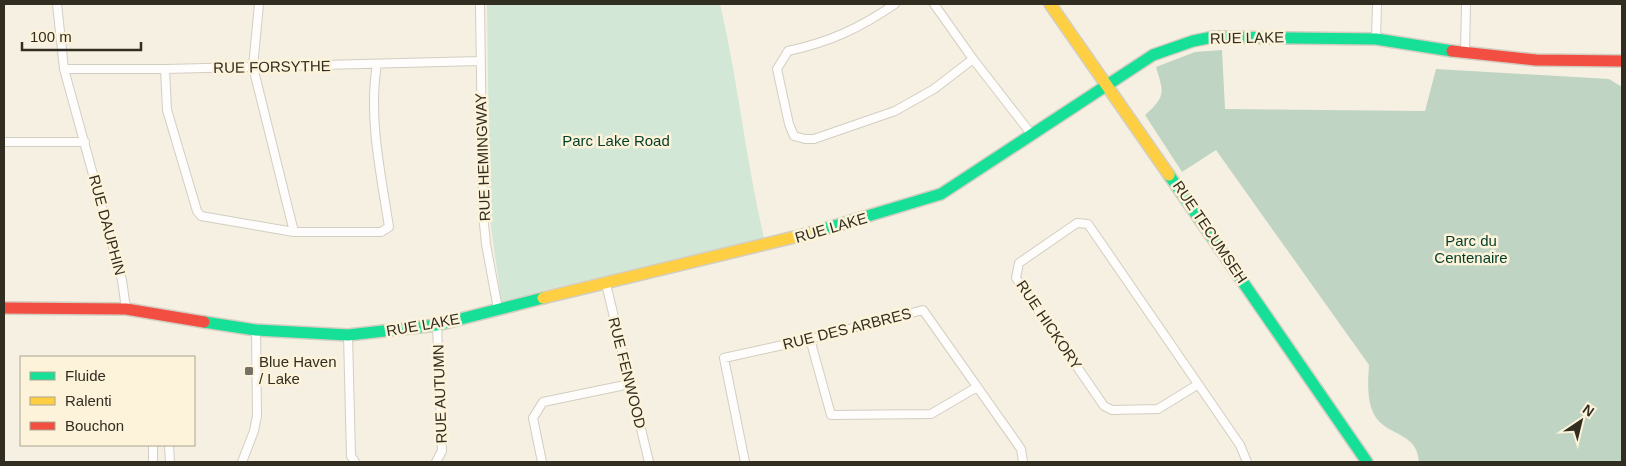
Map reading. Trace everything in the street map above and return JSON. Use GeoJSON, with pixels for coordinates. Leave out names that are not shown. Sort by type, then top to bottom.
{"type":"FeatureCollection","features":[{"type":"Feature","properties":{"kind":"street","name":"RUE DAUPHIN"},"geometry":{"type":"LineString","coordinates":[[57,4],[64,69],[122,280],[126,309]]}},
{"type":"Feature","properties":{"kind":"street"},"geometry":{"type":"LineString","coordinates":[[259,4],[253,67],[294,232]]}},
{"type":"Feature","properties":{"kind":"street","name":"RUE HEMINGWAY"},"geometry":{"type":"LineString","coordinates":[[480,4],[484,226],[498,309]]}},
{"type":"Feature","properties":{"kind":"street"},"geometry":{"type":"LineString","coordinates":[[896,4],[851,32],[815,45],[788,51],[777,69],[789,124],[794,136],[814,139],[896,111],[934,89],[972,59]]}},
{"type":"Feature","properties":{"kind":"street"},"geometry":{"type":"LineString","coordinates":[[934,4],[972,59],[1032,135]]}},
{"type":"Feature","properties":{"kind":"street","name":"RUE TECUMSEH"},"geometry":{"type":"LineString","coordinates":[[1050,4],[1367,462]]}},
{"type":"Feature","properties":{"kind":"street"},"geometry":{"type":"LineString","coordinates":[[1376,39],[1377,4]]}},
{"type":"Feature","properties":{"kind":"street"},"geometry":{"type":"LineString","coordinates":[[1465,53],[1466,4]]}},
{"type":"Feature","properties":{"kind":"street","name":"RUE LAKE"},"geometry":{"type":"LineString","coordinates":[[4,308],[126,309],[256,330],[348,335],[437,325],[766,246],[887,212],[941,194],[1153,55],[1192,41],[1213,37],[1376,39],[1465,53],[1536,60],[1622,62]]}},
{"type":"Feature","properties":{"kind":"street","name":"RUE FORSYTHE"},"geometry":{"type":"LineString","coordinates":[[64,69],[165,69],[480,61]]}},
{"type":"Feature","properties":{"kind":"street"},"geometry":{"type":"LineString","coordinates":[[165,69],[167,110],[197,211],[201,216],[294,232],[381,232],[389,227],[375,134],[374,84],[377,64]]}},
{"type":"Feature","properties":{"kind":"street"},"geometry":{"type":"LineString","coordinates":[[4,142],[85,142]]}},
{"type":"Feature","properties":{"kind":"street","name":"RUE HICKORY"},"geometry":{"type":"LineString","coordinates":[[1197,385],[1158,409],[1112,410],[1104,406],[1016,278],[1015,271],[1019,263],[1077,223],[1088,224],[1240,445],[1247,462]]}},
{"type":"Feature","properties":{"kind":"street","name":"RUE FENWOOD"},"geometry":{"type":"LineString","coordinates":[[606,284],[649,462]]}},
{"type":"Feature","properties":{"kind":"street","name":"RUE DES ARBRES"},"geometry":{"type":"LineString","coordinates":[[744,462],[724,358],[810,339],[923,310],[1020,449],[1023,462]]}},
{"type":"Feature","properties":{"kind":"street","name":"RUE AUTUMN"},"geometry":{"type":"LineString","coordinates":[[436,462],[442,451],[437,325]]}},
{"type":"Feature","properties":{"kind":"street"},"geometry":{"type":"LineString","coordinates":[[242,462],[254,431],[257,416],[256,330]]}},
{"type":"Feature","properties":{"kind":"street"},"geometry":{"type":"LineString","coordinates":[[348,335],[351,456],[356,462]]}},
{"type":"Feature","properties":{"kind":"street"},"geometry":{"type":"LineString","coordinates":[[810,339],[831,415],[931,414],[977,387]]}},
{"type":"Feature","properties":{"kind":"street"},"geometry":{"type":"LineString","coordinates":[[542,462],[533,418],[543,402],[630,384]]}},
{"type":"Feature","properties":{"kind":"street"},"geometry":{"type":"LineString","coordinates":[[153,446],[153,462]]}},
{"type":"Feature","properties":{"kind":"street"},"geometry":{"type":"LineString","coordinates":[[169,446],[170,462]]}},
{"type":"Feature","properties":{"kind":"green space","name":"Parc Lake Road"},"geometry":{"type":"Polygon","coordinates":[[[487,4],[720,4],[764,238],[541,291],[498,309],[500,291],[490,220],[487,4]]]}},
{"type":"Feature","properties":{"kind":"green space","name":"Parc du Centenaire"},"geometry":{"type":"Polygon","coordinates":[[[1222,50],[1225,109],[1425,111],[1436,69],[1609,79],[1622,87],[1622,462],[1419,462],[1414,446],[1409,440],[1383,425],[1377,419],[1369,400],[1369,365],[1216,150],[1182,172],[1145,115],[1157,103],[1161,94],[1161,83],[1156,67],[1195,52],[1222,50]]]}},
{"type":"Feature","properties":{"kind":"traffic: fast"},"geometry":{"type":"LineString","coordinates":[[811,233],[941,194],[1153,55],[1193,41],[1213,37],[1376,39],[1452,51]]}},
{"type":"Feature","properties":{"kind":"traffic: fast"},"geometry":{"type":"LineString","coordinates":[[1169,175],[1367,462]]}},
{"type":"Feature","properties":{"kind":"traffic: fast"},"geometry":{"type":"LineString","coordinates":[[204,322],[256,330],[348,335],[437,325],[543,298]]}},
{"type":"Feature","properties":{"kind":"traffic: slow"},"geometry":{"type":"LineString","coordinates":[[1050,4],[1169,175]]}},
{"type":"Feature","properties":{"kind":"traffic: slow"},"geometry":{"type":"LineString","coordinates":[[543,298],[811,233]]}},
{"type":"Feature","properties":{"kind":"traffic: jam"},"geometry":{"type":"LineString","coordinates":[[1452,51],[1536,60],[1622,61]]}},
{"type":"Feature","properties":{"kind":"traffic: jam"},"geometry":{"type":"LineString","coordinates":[[4,308],[126,309],[204,322]]}},
{"type":"Feature","properties":{"kind":"place","name":"Blue Haven / Lake"},"geometry":{"type":"Point","coordinates":[249,371]}}]}
